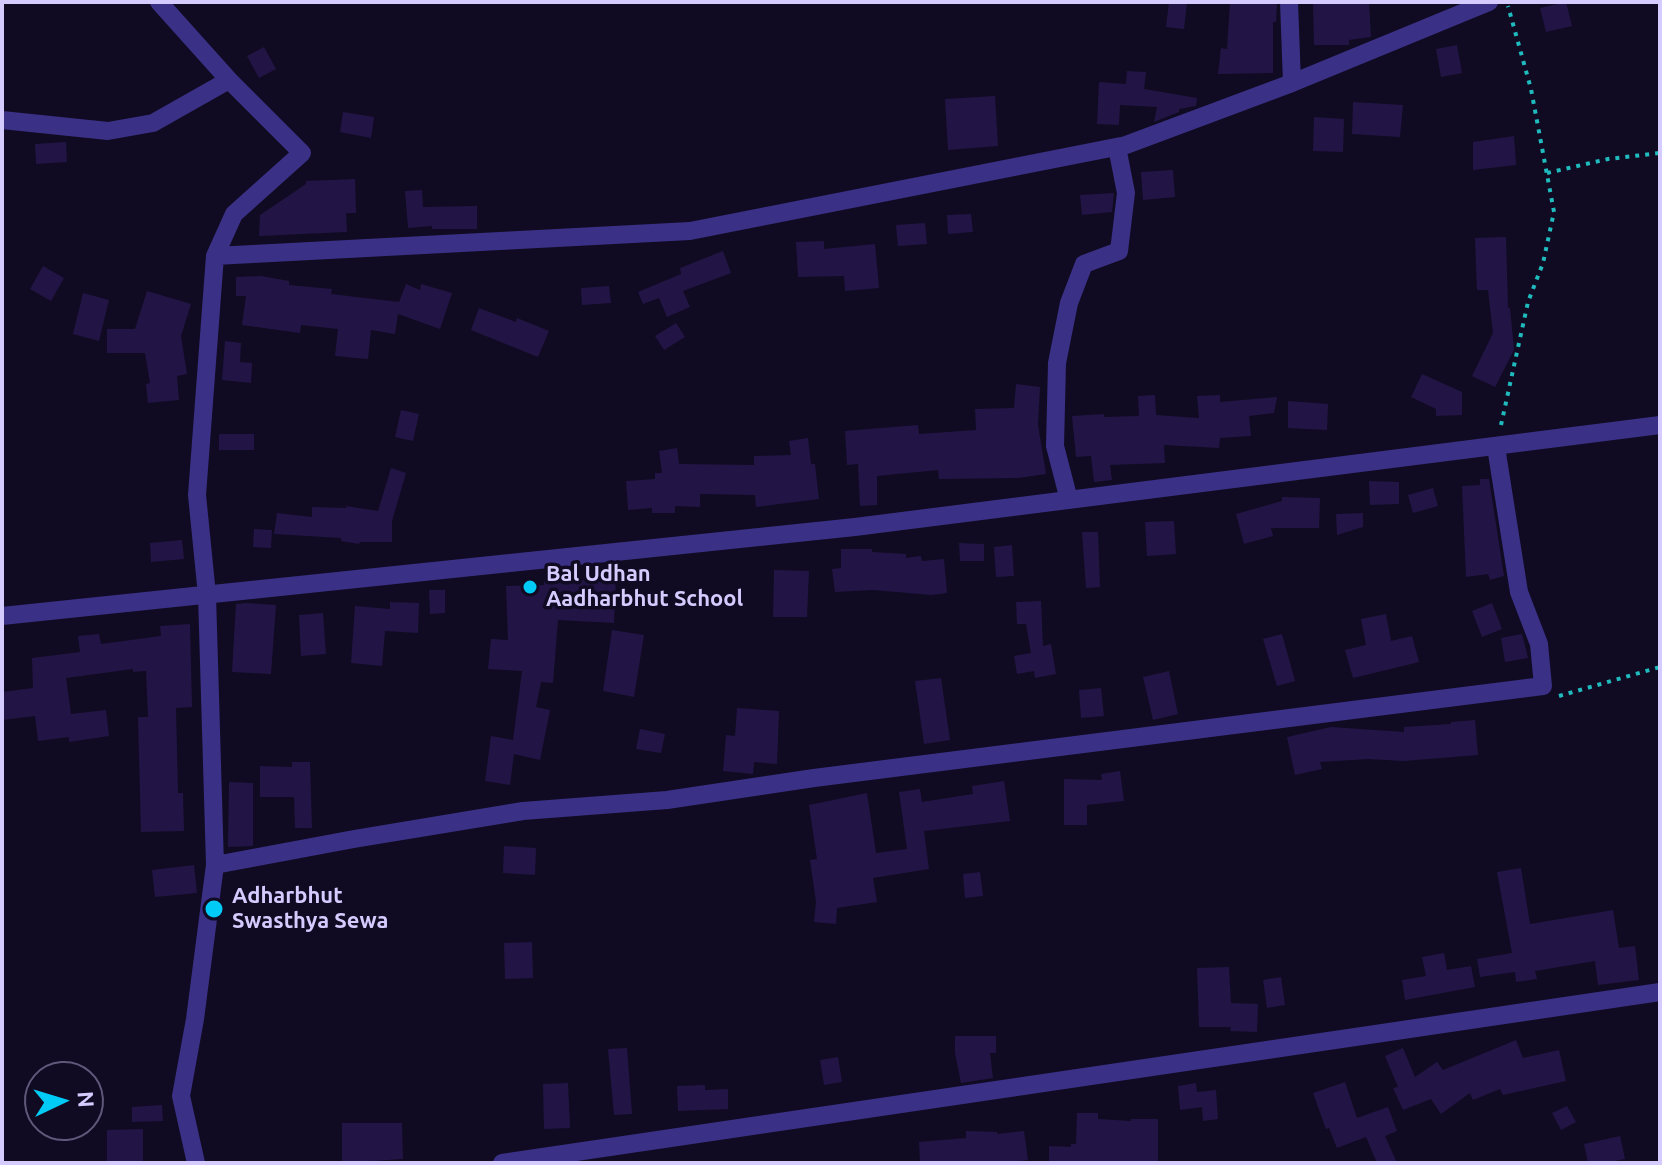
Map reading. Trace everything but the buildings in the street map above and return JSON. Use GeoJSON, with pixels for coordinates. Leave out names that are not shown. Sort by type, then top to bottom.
{"type":"FeatureCollection","features":[{"type":"Feature","properties":{"kind":"street"},"geometry":{"type":"LineString","coordinates":[[159,2],[229,80],[302,153],[234,214],[215,256],[197,495],[207,595],[215,865],[195,1019],[181,1096],[196,1163]]}},
{"type":"Feature","properties":{"kind":"street"},"geometry":{"type":"LineString","coordinates":[[1289,2],[1292,83]]}},
{"type":"Feature","properties":{"kind":"street"},"geometry":{"type":"LineString","coordinates":[[215,256],[690,231],[1117,147],[1292,83],[1489,2]]}},
{"type":"Feature","properties":{"kind":"street"},"geometry":{"type":"LineString","coordinates":[[2,120],[108,131],[153,123],[229,80]]}},
{"type":"Feature","properties":{"kind":"street"},"geometry":{"type":"LineString","coordinates":[[1069,500],[1055,446],[1057,363],[1069,303],[1084,264],[1119,251],[1126,193],[1117,147]]}},
{"type":"Feature","properties":{"kind":"street"},"geometry":{"type":"LineString","coordinates":[[2,616],[839,529],[1660,425]]}},
{"type":"Feature","properties":{"kind":"street"},"geometry":{"type":"LineString","coordinates":[[215,865],[523,811],[667,800],[814,778],[1543,686],[1539,644],[1519,592],[1496,447]]}},
{"type":"Feature","properties":{"kind":"street"},"geometry":{"type":"LineString","coordinates":[[502,1163],[1660,992]]}},
{"type":"Feature","properties":{"kind":"path"},"geometry":{"type":"LineString","coordinates":[[1496,447],[1528,302],[1543,263],[1554,212],[1531,89],[1507,2]]}},
{"type":"Feature","properties":{"kind":"path"},"geometry":{"type":"LineString","coordinates":[[1547,173],[1608,159],[1660,153]]}},
{"type":"Feature","properties":{"kind":"path"},"geometry":{"type":"LineString","coordinates":[[1551,699],[1660,667]]}},
{"type":"Feature","properties":{"kind":"place","name":"Bal Udhan Aadharbhut School"},"geometry":{"type":"Point","coordinates":[530,587]}},
{"type":"Feature","properties":{"kind":"place","name":"Adharbhut Swasthya Sewa"},"geometry":{"type":"Point","coordinates":[214,909]}}]}
